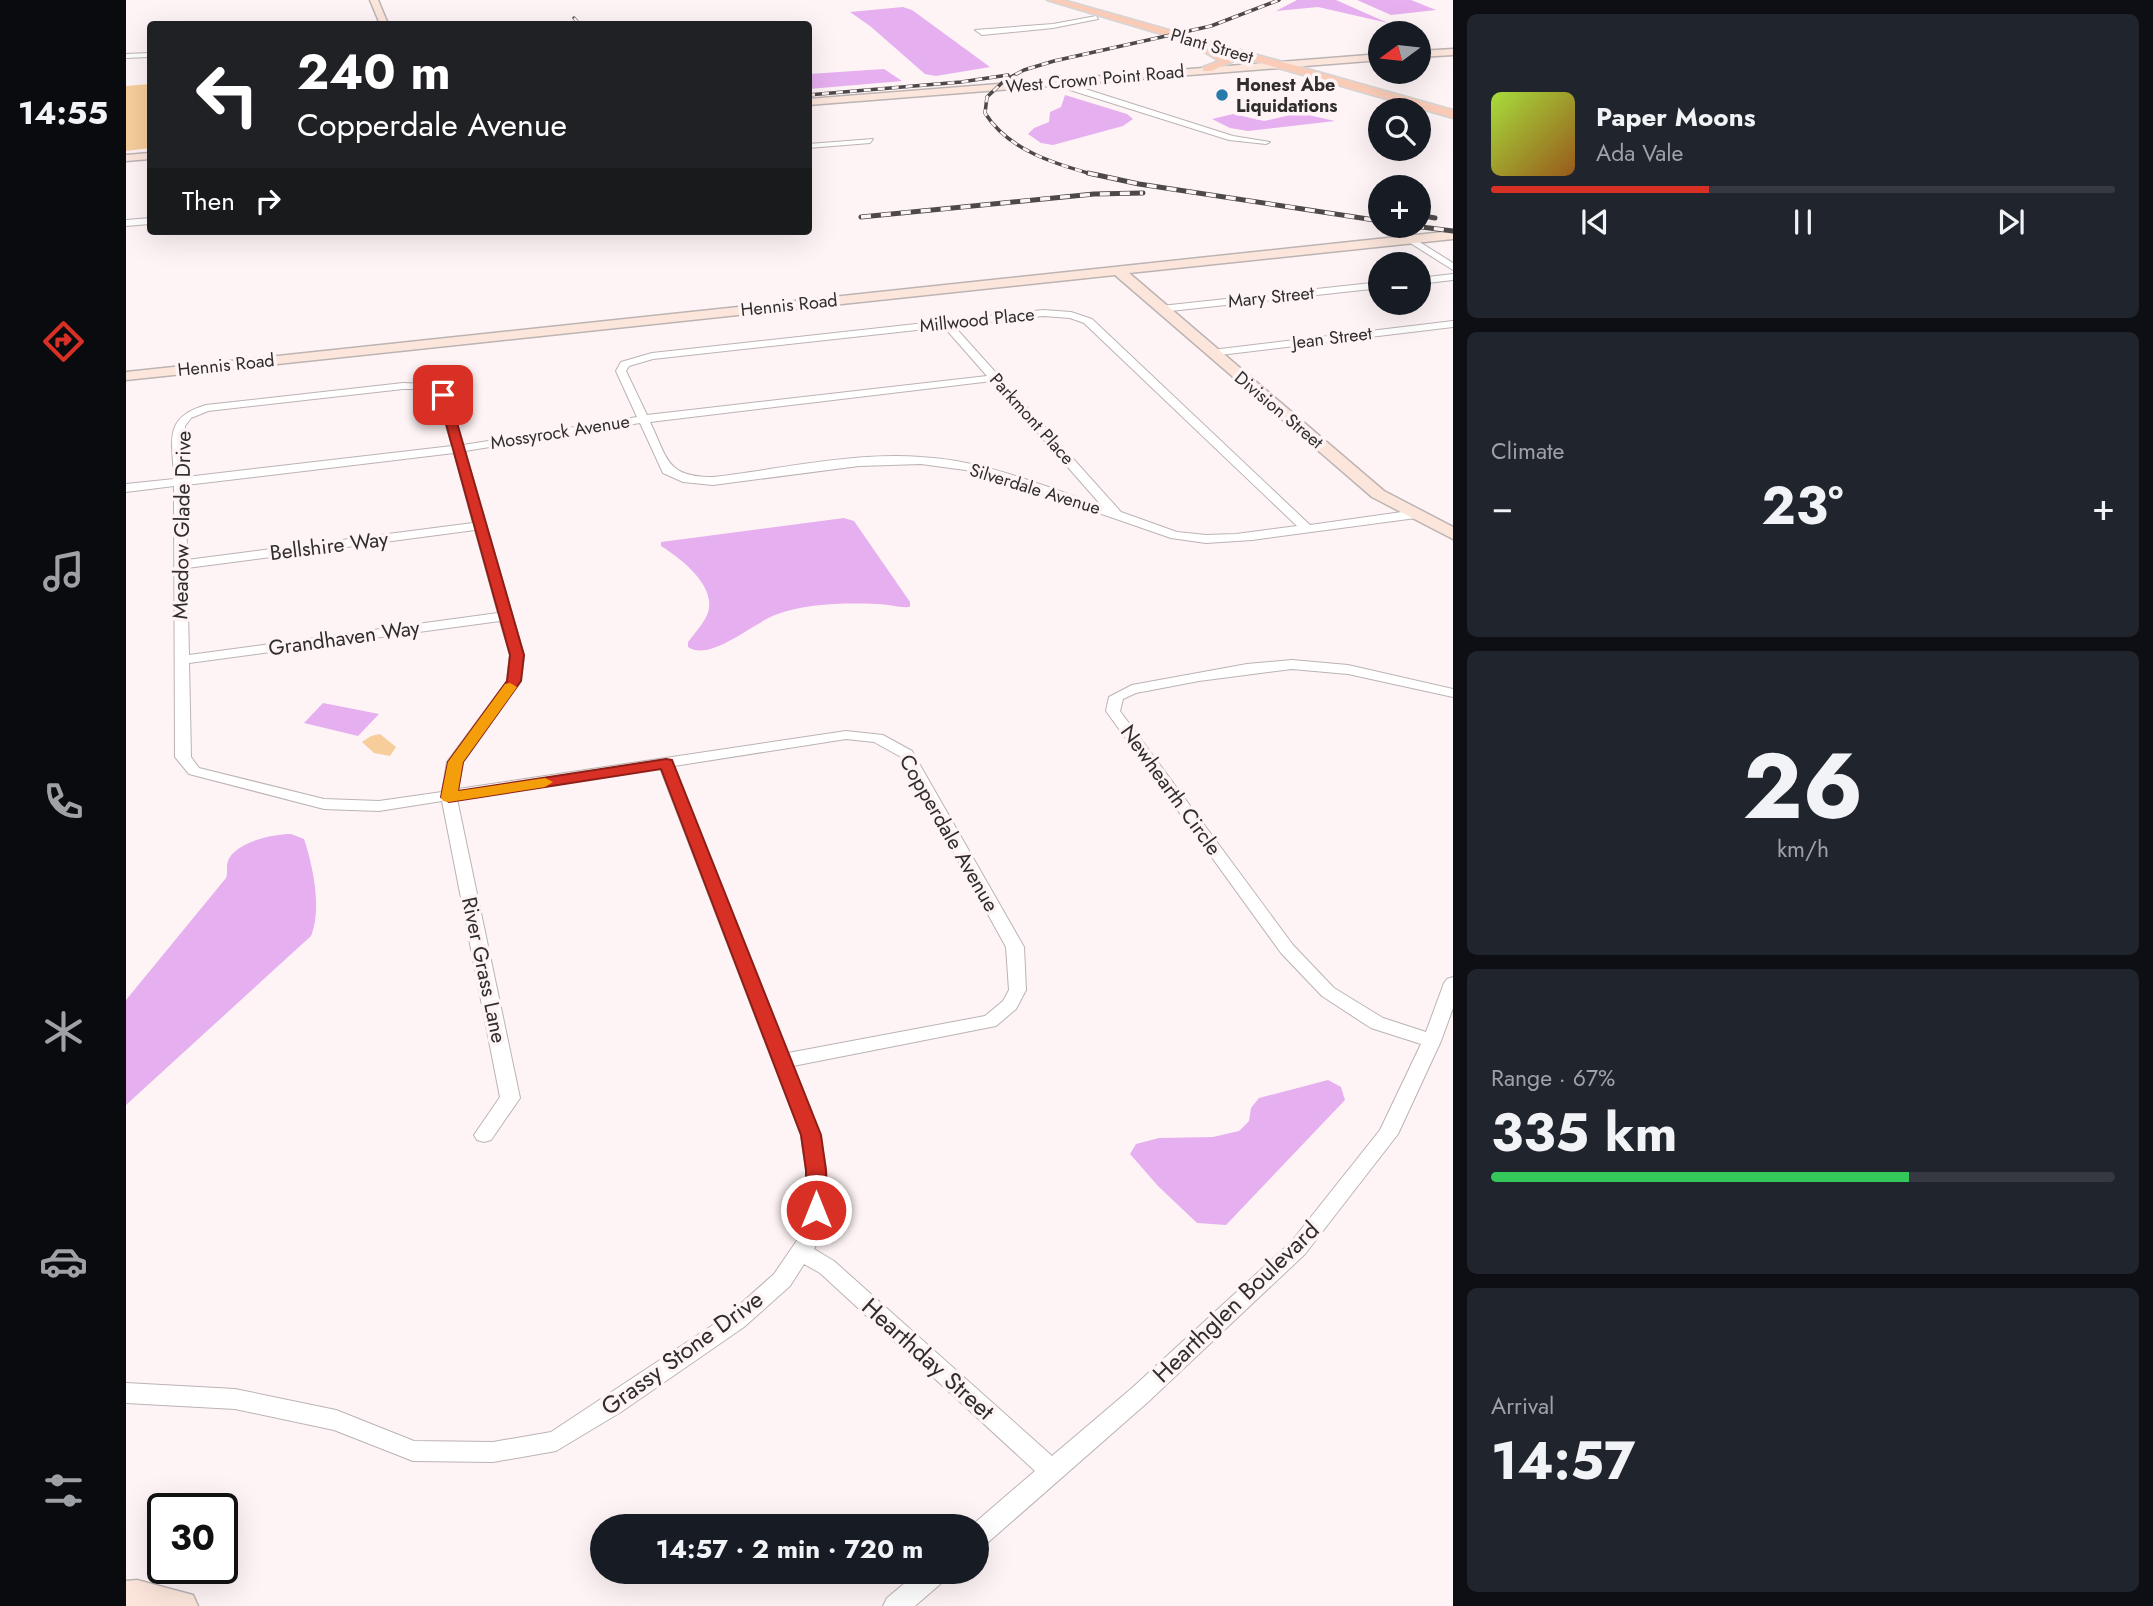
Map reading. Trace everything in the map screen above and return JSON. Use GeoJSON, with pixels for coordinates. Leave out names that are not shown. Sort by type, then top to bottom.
{"type":"FeatureCollection","features":[{"type":"Feature","properties":{"kind":"main road","name":"Plant Street"},"geometry":{"type":"LineString","coordinates":[[1048,2],[1071,11],[1120,20],[1453,114]]}},
{"type":"Feature","properties":{"kind":"main road","name":"Plant Street"},"geometry":{"type":"LineString","coordinates":[[1048,2],[1377,98]]}},
{"type":"Feature","properties":{"kind":"main road"},"geometry":{"type":"LineString","coordinates":[[1205,49],[1228,61],[1207,69]]}},
{"type":"Feature","properties":{"kind":"main road","name":"Plant Street"},"geometry":{"type":"LineString","coordinates":[[1431,114],[1453,120]]}},
{"type":"Feature","properties":{"kind":"street"},"geometry":{"type":"LineString","coordinates":[[374,0],[383,21]]}},
{"type":"Feature","properties":{"kind":"street"},"geometry":{"type":"LineString","coordinates":[[1026,29],[1007,28],[980,32],[1026,29],[1097,16]]}},
{"type":"Feature","properties":{"kind":"street"},"geometry":{"type":"LineString","coordinates":[[1432,53],[1453,52]]}},
{"type":"Feature","properties":{"kind":"street"},"geometry":{"type":"LineString","coordinates":[[126,56],[147,55]]}},
{"type":"Feature","properties":{"kind":"street","name":"West Crown Point Road"},"geometry":{"type":"LineString","coordinates":[[812,102],[1368,58]]}},
{"type":"Feature","properties":{"kind":"street"},"geometry":{"type":"LineString","coordinates":[[1064,81],[1073,88],[1232,138],[1266,142]]}},
{"type":"Feature","properties":{"kind":"street"},"geometry":{"type":"LineString","coordinates":[[812,146],[870,141]]}},
{"type":"Feature","properties":{"kind":"street"},"geometry":{"type":"LineString","coordinates":[[126,158],[147,156]]}},
{"type":"Feature","properties":{"kind":"street"},"geometry":{"type":"LineString","coordinates":[[126,223],[147,220]]}},
{"type":"Feature","properties":{"kind":"street","name":"Hennis Road"},"geometry":{"type":"LineString","coordinates":[[126,376],[1453,236]]}},
{"type":"Feature","properties":{"kind":"street"},"geometry":{"type":"LineString","coordinates":[[1410,239],[1453,268]]}},
{"type":"Feature","properties":{"kind":"street","name":"Division Street"},"geometry":{"type":"LineString","coordinates":[[1117,270],[1378,494],[1453,534]]}},
{"type":"Feature","properties":{"kind":"street"},"geometry":{"type":"LineString","coordinates":[[1431,280],[1453,277]]}},
{"type":"Feature","properties":{"kind":"street","name":"Mary Street"},"geometry":{"type":"LineString","coordinates":[[1161,309],[1368,286]]}},
{"type":"Feature","properties":{"kind":"street","name":"Millwood Place"},"geometry":{"type":"LineString","coordinates":[[642,419],[621,372],[625,364],[638,359],[1043,313],[1082,318],[1307,529]]}},
{"type":"Feature","properties":{"kind":"street","name":"Parkmont Place"},"geometry":{"type":"LineString","coordinates":[[947,324],[1117,515]]}},
{"type":"Feature","properties":{"kind":"street","name":"Jean Street"},"geometry":{"type":"LineString","coordinates":[[1212,353],[1453,324]]}},
{"type":"Feature","properties":{"kind":"street","name":"Mossyrock Avenue"},"geometry":{"type":"LineString","coordinates":[[126,488],[458,449],[642,419],[994,378]]}},
{"type":"Feature","properties":{"kind":"street","name":"Meadow Glade Drive"},"geometry":{"type":"LineString","coordinates":[[403,386],[426,386],[443,395],[517,655],[514,681],[456,762],[449,797],[379,807],[324,804],[194,771],[183,757],[178,482],[179,426],[187,416],[206,408],[403,386]]}},
{"type":"Feature","properties":{"kind":"street","name":"Silverdale Avenue"},"geometry":{"type":"LineString","coordinates":[[642,419],[667,470],[675,476],[695,481],[859,462],[921,460],[982,469],[1198,540],[1227,540],[1416,514]]}},
{"type":"Feature","properties":{"kind":"street","name":"Bellshire Way"},"geometry":{"type":"LineString","coordinates":[[180,565],[479,526]]}},
{"type":"Feature","properties":{"kind":"street","name":"Grandhaven Way"},"geometry":{"type":"LineString","coordinates":[[181,660],[506,616]]}},
{"type":"Feature","properties":{"kind":"street","name":"Newhearth Circle"},"geometry":{"type":"LineString","coordinates":[[1432,1041],[1377,1023],[1328,992],[1287,949],[1113,711],[1116,697],[1132,689],[1277,666],[1309,664],[1354,670],[1453,693]]}},
{"type":"Feature","properties":{"kind":"street","name":"Copperdale Avenue"},"geometry":{"type":"LineString","coordinates":[[449,797],[846,735],[874,736],[893,743],[907,754],[1015,947],[1020,983],[1011,1007],[990,1021],[782,1061]]}},
{"type":"Feature","properties":{"kind":"street","name":"Grassy Stone Drive"},"geometry":{"type":"LineString","coordinates":[[126,1393],[235,1399],[336,1420],[413,1451],[493,1452],[556,1441],[736,1321],[782,1280],[808,1241],[816,1210],[816,1170],[811,1135],[666,764]]}},
{"type":"Feature","properties":{"kind":"street","name":"River Grass Lane"},"geometry":{"type":"LineString","coordinates":[[449,797],[510,1098],[484,1135]]}},
{"type":"Feature","properties":{"kind":"street","name":"Hearthglen Boulevard"},"geometry":{"type":"LineString","coordinates":[[989,1526],[1140,1395],[1298,1248],[1388,1134],[1432,1041],[1453,983]]}},
{"type":"Feature","properties":{"kind":"street","name":"Hearthday Street"},"geometry":{"type":"LineString","coordinates":[[801,1251],[827,1268],[1052,1471]]}},
{"type":"Feature","properties":{"kind":"street"},"geometry":{"type":"LineString","coordinates":[[896,1606],[922,1584]]}},
{"type":"Feature","properties":{"kind":"street"},"geometry":{"type":"LineString","coordinates":[[126,1597],[137,1596],[181,1606]]}},
{"type":"Feature","properties":{"kind":"shaded area"},"geometry":{"type":"Polygon","coordinates":[[[1297,0],[1336,0],[1383,21],[1318,7],[1276,11],[1297,0]]]}},
{"type":"Feature","properties":{"kind":"shaded area"},"geometry":{"type":"Polygon","coordinates":[[[1357,0],[1411,0],[1436,10],[1391,15],[1357,0]]]}},
{"type":"Feature","properties":{"kind":"shaded area"},"geometry":{"type":"Polygon","coordinates":[[[903,7],[912,10],[990,67],[936,76],[925,74],[850,12],[903,7]]]}},
{"type":"Feature","properties":{"kind":"shaded area"},"geometry":{"type":"Polygon","coordinates":[[[884,69],[902,81],[812,89],[812,74],[884,69]]]}},
{"type":"Feature","properties":{"kind":"shaded area"},"geometry":{"type":"Polygon","coordinates":[[[147,84],[147,148],[126,151],[126,86],[147,84]]]}},
{"type":"Feature","properties":{"kind":"shaded area"},"geometry":{"type":"Polygon","coordinates":[[[1065,95],[1127,114],[1133,119],[1123,126],[1053,145],[1041,143],[1028,134],[1034,128],[1049,122],[1050,112],[1061,107],[1065,95]]]}},
{"type":"Feature","properties":{"kind":"shaded area"},"geometry":{"type":"Polygon","coordinates":[[[1299,113],[1335,121],[1248,131],[1230,128],[1212,119],[1233,114],[1264,121],[1299,113]]]}},
{"type":"Feature","properties":{"kind":"shaded area"},"geometry":{"type":"Polygon","coordinates":[[[844,518],[854,521],[910,602],[910,607],[852,604],[800,608],[775,615],[708,650],[688,647],[688,642],[707,615],[708,594],[696,574],[661,546],[661,542],[844,518]]]}},
{"type":"Feature","properties":{"kind":"shaded area"},"geometry":{"type":"Polygon","coordinates":[[[323,703],[379,714],[358,736],[304,723],[323,703]]]}},
{"type":"Feature","properties":{"kind":"shaded area"},"geometry":{"type":"Polygon","coordinates":[[[380,734],[396,747],[390,756],[374,753],[362,742],[380,734]]]}},
{"type":"Feature","properties":{"kind":"shaded area"},"geometry":{"type":"Polygon","coordinates":[[[291,834],[304,839],[313,874],[316,913],[311,936],[126,1105],[126,1000],[226,878],[227,863],[232,854],[255,840],[291,834]]]}},
{"type":"Feature","properties":{"kind":"shaded area"},"geometry":{"type":"Polygon","coordinates":[[[1328,1080],[1341,1087],[1345,1100],[1226,1225],[1197,1223],[1158,1186],[1130,1154],[1136,1144],[1159,1138],[1213,1137],[1239,1131],[1249,1121],[1251,1108],[1259,1098],[1328,1080]]]}},
{"type":"Feature","properties":{"kind":"railway"},"geometry":{"type":"LineString","coordinates":[[1088,173],[1034,154],[1006,137],[985,113],[987,97],[1005,80],[1024,70],[1211,26],[1279,0]]}},
{"type":"Feature","properties":{"kind":"railway"},"geometry":{"type":"LineString","coordinates":[[812,95],[961,82],[1008,75]]}},
{"type":"Feature","properties":{"kind":"railway"},"geometry":{"type":"LineString","coordinates":[[1088,173],[1139,184],[1368,219]]}},
{"type":"Feature","properties":{"kind":"railway"},"geometry":{"type":"LineString","coordinates":[[1088,173],[1095,175]]}},
{"type":"Feature","properties":{"kind":"railway"},"geometry":{"type":"LineString","coordinates":[[861,217],[1094,194],[1143,193]]}},
{"type":"Feature","properties":{"kind":"railway"},"geometry":{"type":"LineString","coordinates":[[1431,217],[1435,218]]}},
{"type":"Feature","properties":{"kind":"railway"},"geometry":{"type":"LineString","coordinates":[[1431,228],[1453,231]]}},
{"type":"Feature","properties":{"kind":"slow traffic"},"geometry":{"type":"LineString","coordinates":[[510,687],[456,762],[449,797],[545,782]]}},
{"type":"Feature","properties":{"kind":"place","name":"Honest Abe Liquidations"},"geometry":{"type":"Point","coordinates":[1222,95]}},
{"type":"Feature","properties":{"kind":"route"},"geometry":{"type":"LineString","coordinates":[[443,395],[517,655],[514,681],[456,762],[449,797],[666,764],[811,1135],[816,1170],[816,1210]]}}]}
